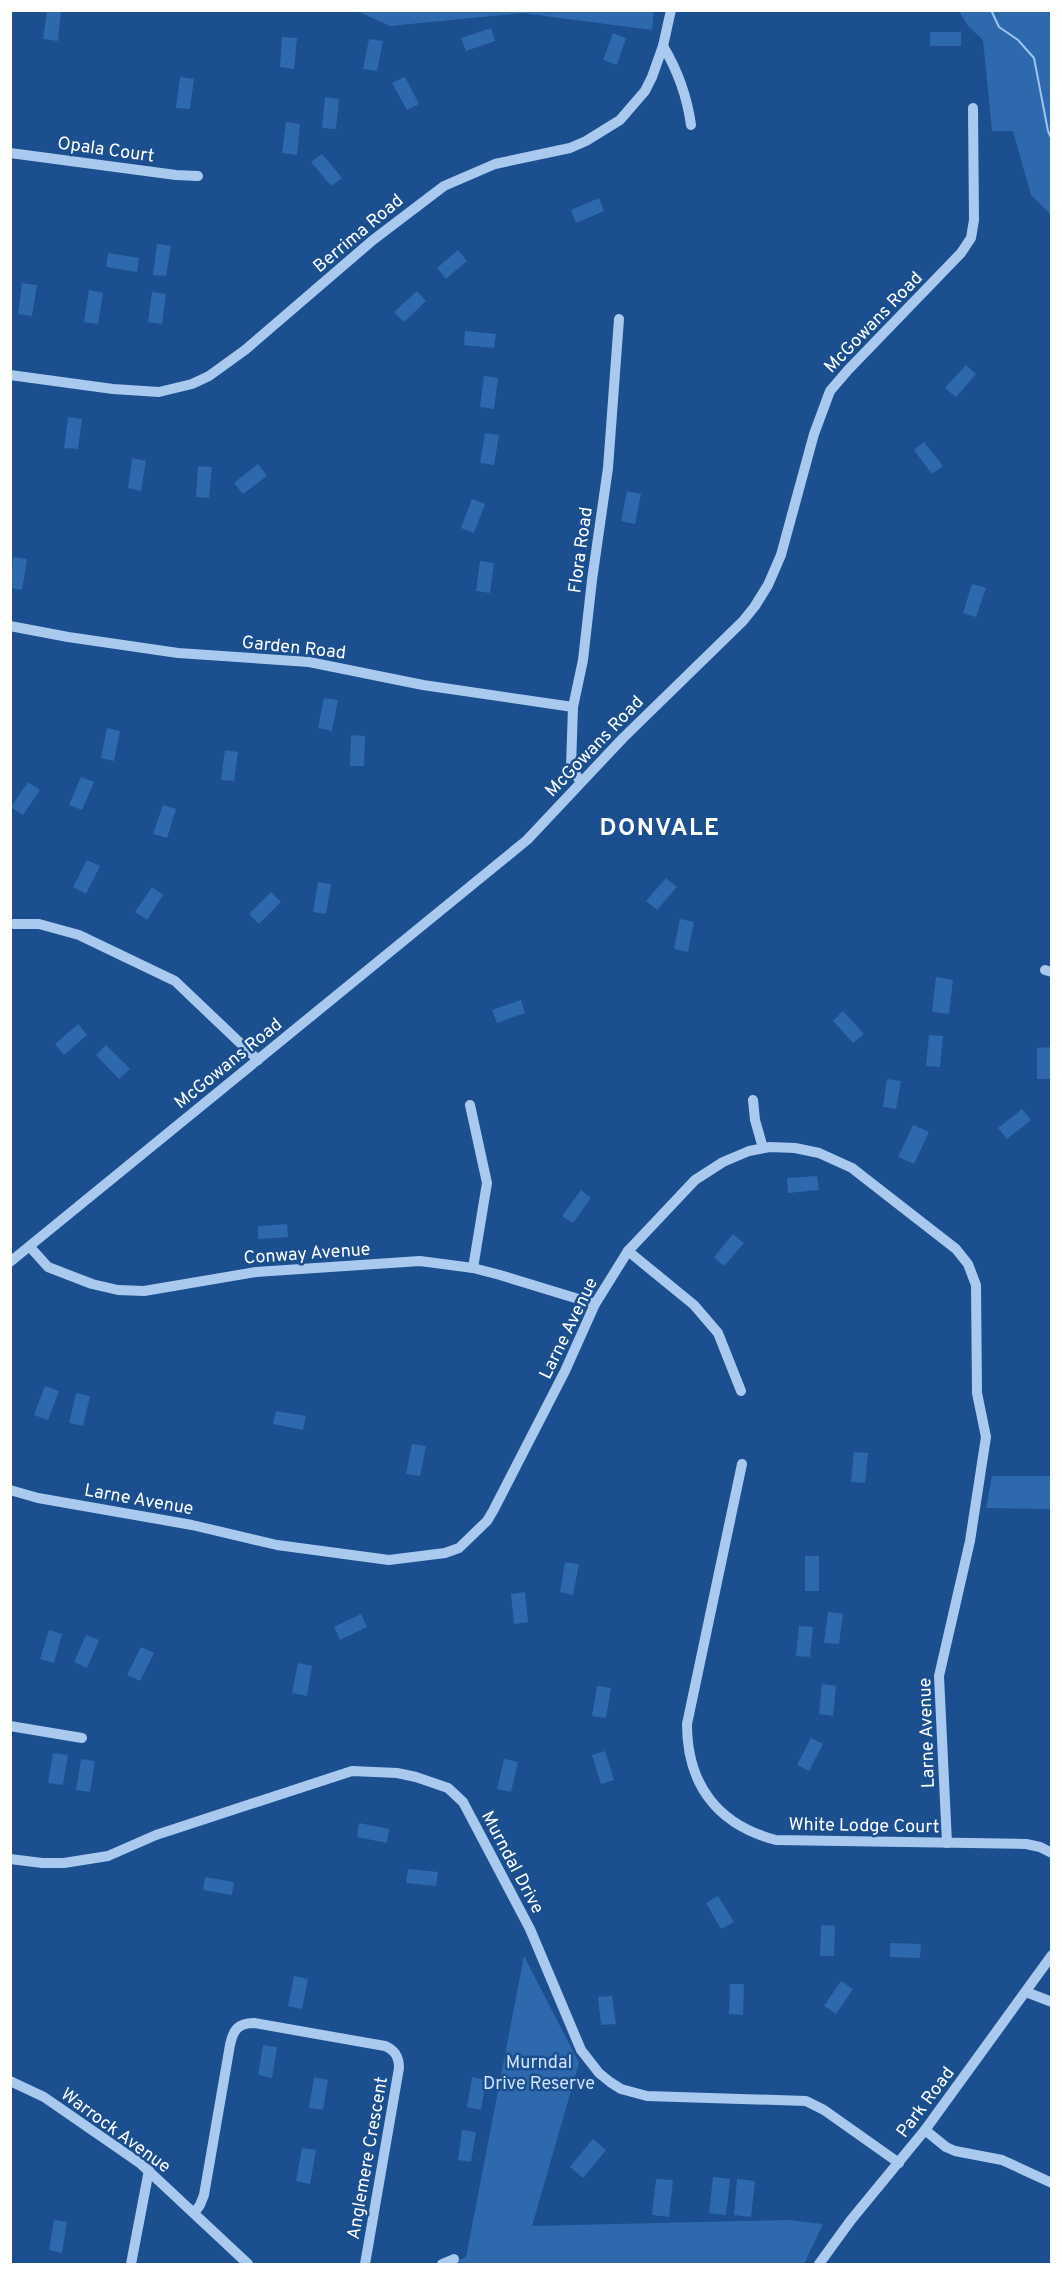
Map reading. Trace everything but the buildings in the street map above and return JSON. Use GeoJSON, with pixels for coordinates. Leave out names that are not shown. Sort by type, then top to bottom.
{"type":"FeatureCollection","features":[{"type":"Feature","properties":{"kind":"street","name":"Berrima Road"},"geometry":{"type":"LineString","coordinates":[[10,375],[114,389],[159,392],[192,384],[209,376],[239,356],[373,240],[444,186],[495,164],[570,148],[613,125],[645,91],[663,46],[670,10]]}},
{"type":"Feature","properties":{"kind":"street"},"geometry":{"type":"LineString","coordinates":[[663,46],[680,80],[688,103],[691,125]]}},
{"type":"Feature","properties":{"kind":"street","name":"McGowans Road"},"geometry":{"type":"LineString","coordinates":[[10,1262],[527,840],[580,781],[743,621],[768,585],[781,555],[814,434],[830,391],[967,246],[973,230],[973,108]]}},
{"type":"Feature","properties":{"kind":"street","name":"Opala Court"},"geometry":{"type":"LineString","coordinates":[[10,153],[198,176]]}},
{"type":"Feature","properties":{"kind":"street","name":"Flora Road"},"geometry":{"type":"LineString","coordinates":[[580,781],[571,767],[573,707],[585,641],[591,580],[608,468],[619,319]]}},
{"type":"Feature","properties":{"kind":"street","name":"Garden Road"},"geometry":{"type":"LineString","coordinates":[[10,626],[178,654],[309,662],[433,686],[573,707]]}},
{"type":"Feature","properties":{"kind":"street"},"geometry":{"type":"LineString","coordinates":[[10,924],[39,924],[79,935],[175,981],[258,1060]]}},
{"type":"Feature","properties":{"kind":"street"},"geometry":{"type":"LineString","coordinates":[[753,1100],[755,1120],[763,1148]]}},
{"type":"Feature","properties":{"kind":"street"},"geometry":{"type":"LineString","coordinates":[[470,1105],[487,1183],[473,1268]]}},
{"type":"Feature","properties":{"kind":"street","name":"Larne Avenue"},"geometry":{"type":"LineString","coordinates":[[10,1490],[38,1498],[192,1525],[277,1545],[398,1560],[452,1551],[467,1542],[493,1511],[560,1381],[595,1304],[628,1251],[700,1176],[736,1155],[763,1148],[783,1147],[806,1149],[830,1157],[852,1168],[956,1249],[973,1273],[978,1306],[977,1393],[986,1444],[970,1541],[939,1676],[947,1843]]}},
{"type":"Feature","properties":{"kind":"street","name":"Conway Avenue"},"geometry":{"type":"LineString","coordinates":[[30,1247],[43,1264],[54,1270],[98,1285],[130,1291],[144,1291],[256,1272],[420,1261],[473,1268],[595,1304]]}},
{"type":"Feature","properties":{"kind":"street"},"geometry":{"type":"LineString","coordinates":[[628,1251],[694,1305],[718,1333],[741,1391]]}},
{"type":"Feature","properties":{"kind":"street","name":"White Lodge Court"},"geometry":{"type":"LineString","coordinates":[[742,1464],[687,1724],[688,1752],[693,1770],[710,1801],[737,1825],[760,1836],[776,1840],[1026,1844],[1052,1853]]}},
{"type":"Feature","properties":{"kind":"street"},"geometry":{"type":"LineString","coordinates":[[10,1726],[82,1738]]}},
{"type":"Feature","properties":{"kind":"street","name":"Murndal Drive"},"geometry":{"type":"LineString","coordinates":[[10,1859],[64,1863],[108,1856],[156,1835],[352,1771],[397,1773],[416,1777],[448,1788],[463,1802],[530,1929],[581,2050],[598,2073],[621,2089],[647,2096],[806,2100],[824,2110],[899,2163]]}},
{"type":"Feature","properties":{"kind":"street","name":"Park Road"},"geometry":{"type":"LineString","coordinates":[[819,2265],[851,2220],[925,2130],[1052,1955]]}},
{"type":"Feature","properties":{"kind":"street"},"geometry":{"type":"LineString","coordinates":[[1026,1992],[1052,2002]]}},
{"type":"Feature","properties":{"kind":"street","name":"Anglemere Crescent"},"geometry":{"type":"LineString","coordinates":[[194,2213],[204,2195],[234,2030],[239,2026],[254,2023],[385,2046],[398,2057],[399,2068],[365,2265]]}},
{"type":"Feature","properties":{"kind":"street","name":"Warrock Avenue"},"geometry":{"type":"LineString","coordinates":[[10,2081],[44,2097],[149,2170],[248,2265]]}},
{"type":"Feature","properties":{"kind":"street"},"geometry":{"type":"LineString","coordinates":[[925,2130],[955,2151],[1002,2160],[1052,2183]]}},
{"type":"Feature","properties":{"kind":"street"},"geometry":{"type":"LineString","coordinates":[[131,2265],[149,2170]]}},
{"type":"Feature","properties":{"kind":"street"},"geometry":{"type":"LineString","coordinates":[[442,2265],[454,2259]]}},
{"type":"Feature","properties":{"kind":"green space"},"geometry":{"type":"Polygon","coordinates":[[[47,11],[61,11],[58,41],[43,39],[47,11]]]}},
{"type":"Feature","properties":{"kind":"green space"},"geometry":{"type":"Polygon","coordinates":[[[357,11],[654,11],[652,30],[522,13],[390,26],[357,11]]]}},
{"type":"Feature","properties":{"kind":"green space"},"geometry":{"type":"Polygon","coordinates":[[[959,11],[1051,11],[1051,215],[1031,195],[1013,131],[992,131],[983,40],[968,26],[959,11]]]}},
{"type":"Feature","properties":{"kind":"green space"},"geometry":{"type":"Polygon","coordinates":[[[491,28],[495,41],[466,51],[461,38],[491,28]]]}},
{"type":"Feature","properties":{"kind":"green space"},"geometry":{"type":"Polygon","coordinates":[[[930,32],[961,32],[961,46],[930,46],[930,32]]]}},
{"type":"Feature","properties":{"kind":"green space"},"geometry":{"type":"Polygon","coordinates":[[[613,33],[626,38],[617,65],[603,60],[613,33]]]}},
{"type":"Feature","properties":{"kind":"green space"},"geometry":{"type":"Polygon","coordinates":[[[282,37],[297,38],[294,69],[280,67],[282,37]]]}},
{"type":"Feature","properties":{"kind":"green space"},"geometry":{"type":"Polygon","coordinates":[[[369,39],[383,41],[377,71],[363,69],[369,39]]]}},
{"type":"Feature","properties":{"kind":"green space"},"geometry":{"type":"Polygon","coordinates":[[[180,77],[194,79],[190,109],[176,108],[180,77]]]}},
{"type":"Feature","properties":{"kind":"green space"},"geometry":{"type":"Polygon","coordinates":[[[405,77],[419,104],[407,110],[392,83],[405,77]]]}},
{"type":"Feature","properties":{"kind":"green space"},"geometry":{"type":"Polygon","coordinates":[[[325,97],[339,99],[336,129],[322,128],[325,97]]]}},
{"type":"Feature","properties":{"kind":"green space"},"geometry":{"type":"Polygon","coordinates":[[[286,122],[300,124],[297,155],[282,153],[286,122]]]}},
{"type":"Feature","properties":{"kind":"green space"},"geometry":{"type":"Polygon","coordinates":[[[322,154],[342,178],[331,186],[311,162],[322,154]]]}},
{"type":"Feature","properties":{"kind":"green space"},"geometry":{"type":"Polygon","coordinates":[[[599,198],[604,211],[576,223],[571,210],[599,198]]]}},
{"type":"Feature","properties":{"kind":"green space"},"geometry":{"type":"Polygon","coordinates":[[[157,244],[171,246],[166,276],[153,275],[157,244]]]}},
{"type":"Feature","properties":{"kind":"green space"},"geometry":{"type":"Polygon","coordinates":[[[458,250],[467,261],[446,279],[437,268],[458,250]]]}},
{"type":"Feature","properties":{"kind":"green space"},"geometry":{"type":"Polygon","coordinates":[[[108,253],[139,258],[137,272],[106,267],[108,253]]]}},
{"type":"Feature","properties":{"kind":"green space"},"geometry":{"type":"Polygon","coordinates":[[[22,283],[37,285],[32,316],[18,314],[22,283]]]}},
{"type":"Feature","properties":{"kind":"green space"},"geometry":{"type":"Polygon","coordinates":[[[89,290],[103,293],[98,324],[84,322],[89,290]]]}},
{"type":"Feature","properties":{"kind":"green space"},"geometry":{"type":"Polygon","coordinates":[[[417,291],[426,301],[404,322],[394,312],[417,291]]]}},
{"type":"Feature","properties":{"kind":"green space"},"geometry":{"type":"Polygon","coordinates":[[[152,292],[166,294],[162,324],[148,322],[152,292]]]}},
{"type":"Feature","properties":{"kind":"green space"},"geometry":{"type":"Polygon","coordinates":[[[465,331],[496,334],[494,348],[464,345],[465,331]]]}},
{"type":"Feature","properties":{"kind":"green space"},"geometry":{"type":"Polygon","coordinates":[[[966,365],[976,374],[956,397],[945,388],[966,365]]]}},
{"type":"Feature","properties":{"kind":"green space"},"geometry":{"type":"Polygon","coordinates":[[[484,376],[498,378],[494,409],[480,407],[484,376]]]}},
{"type":"Feature","properties":{"kind":"green space"},"geometry":{"type":"Polygon","coordinates":[[[68,417],[82,419],[78,449],[64,448],[68,417]]]}},
{"type":"Feature","properties":{"kind":"green space"},"geometry":{"type":"Polygon","coordinates":[[[485,433],[499,435],[494,465],[480,463],[485,433]]]}},
{"type":"Feature","properties":{"kind":"green space"},"geometry":{"type":"Polygon","coordinates":[[[924,442],[943,466],[932,474],[914,450],[924,442]]]}},
{"type":"Feature","properties":{"kind":"green space"},"geometry":{"type":"Polygon","coordinates":[[[132,458],[146,461],[141,491],[128,488],[132,458]]]}},
{"type":"Feature","properties":{"kind":"green space"},"geometry":{"type":"Polygon","coordinates":[[[258,464],[267,476],[243,494],[234,483],[258,464]]]}},
{"type":"Feature","properties":{"kind":"green space"},"geometry":{"type":"Polygon","coordinates":[[[198,466],[212,467],[209,498],[196,497],[198,466]]]}},
{"type":"Feature","properties":{"kind":"green space"},"geometry":{"type":"Polygon","coordinates":[[[627,491],[641,494],[635,524],[621,521],[627,491]]]}},
{"type":"Feature","properties":{"kind":"green space"},"geometry":{"type":"Polygon","coordinates":[[[472,499],[485,504],[474,533],[461,528],[472,499]]]}},
{"type":"Feature","properties":{"kind":"green space"},"geometry":{"type":"Polygon","coordinates":[[[13,557],[27,559],[22,590],[11,588],[13,557]]]}},
{"type":"Feature","properties":{"kind":"green space"},"geometry":{"type":"Polygon","coordinates":[[[480,561],[494,563],[490,593],[476,591],[480,561]]]}},
{"type":"Feature","properties":{"kind":"green space"},"geometry":{"type":"Polygon","coordinates":[[[972,584],[986,588],[976,617],[963,613],[972,584]]]}},
{"type":"Feature","properties":{"kind":"green space"},"geometry":{"type":"Polygon","coordinates":[[[324,698],[338,700],[332,731],[318,728],[324,698]]]}},
{"type":"Feature","properties":{"kind":"green space"},"geometry":{"type":"Polygon","coordinates":[[[107,728],[120,731],[114,761],[101,758],[107,728]]]}},
{"type":"Feature","properties":{"kind":"green space"},"geometry":{"type":"Polygon","coordinates":[[[351,735],[365,736],[364,766],[350,766],[351,735]]]}},
{"type":"Feature","properties":{"kind":"green space"},"geometry":{"type":"Polygon","coordinates":[[[225,750],[238,752],[234,781],[221,780],[225,750]]]}},
{"type":"Feature","properties":{"kind":"green space"},"geometry":{"type":"Polygon","coordinates":[[[81,777],[94,782],[82,810],[69,805],[81,777]]]}},
{"type":"Feature","properties":{"kind":"green space"},"geometry":{"type":"Polygon","coordinates":[[[28,782],[40,790],[23,815],[11,807],[28,782]]]}},
{"type":"Feature","properties":{"kind":"green space"},"geometry":{"type":"Polygon","coordinates":[[[163,805],[176,809],[167,838],[153,834],[163,805]]]}},
{"type":"Feature","properties":{"kind":"green space"},"geometry":{"type":"Polygon","coordinates":[[[87,860],[100,866],[86,894],[73,887],[87,860]]]}},
{"type":"Feature","properties":{"kind":"green space"},"geometry":{"type":"Polygon","coordinates":[[[666,878],[677,887],[657,910],[646,901],[666,878]]]}},
{"type":"Feature","properties":{"kind":"green space"},"geometry":{"type":"Polygon","coordinates":[[[318,882],[331,884],[326,914],[313,912],[318,882]]]}},
{"type":"Feature","properties":{"kind":"green space"},"geometry":{"type":"Polygon","coordinates":[[[152,887],[163,895],[147,920],[135,912],[152,887]]]}},
{"type":"Feature","properties":{"kind":"green space"},"geometry":{"type":"Polygon","coordinates":[[[271,892],[281,902],[259,924],[249,914],[271,892]]]}},
{"type":"Feature","properties":{"kind":"green space"},"geometry":{"type":"Polygon","coordinates":[[[680,919],[694,922],[688,952],[674,949],[680,919]]]}},
{"type":"Feature","properties":{"kind":"green space"},"geometry":{"type":"Polygon","coordinates":[[[936,977],[953,980],[949,1014],[932,1012],[936,977]]]}},
{"type":"Feature","properties":{"kind":"green space"},"geometry":{"type":"Polygon","coordinates":[[[521,1000],[525,1013],[497,1023],[492,1010],[521,1000]]]}},
{"type":"Feature","properties":{"kind":"green space"},"geometry":{"type":"Polygon","coordinates":[[[843,1011],[864,1034],[853,1043],[833,1021],[843,1011]]]}},
{"type":"Feature","properties":{"kind":"green space"},"geometry":{"type":"Polygon","coordinates":[[[78,1024],[87,1035],[64,1055],[55,1044],[78,1024]]]}},
{"type":"Feature","properties":{"kind":"green space"},"geometry":{"type":"Polygon","coordinates":[[[929,1035],[943,1036],[940,1067],[926,1066],[929,1035]]]}},
{"type":"Feature","properties":{"kind":"green space"},"geometry":{"type":"Polygon","coordinates":[[[106,1045],[130,1069],[119,1079],[96,1055],[106,1045]]]}},
{"type":"Feature","properties":{"kind":"green space"},"geometry":{"type":"Polygon","coordinates":[[[1051,1047],[1051,1079],[1037,1079],[1037,1048],[1051,1047]]]}},
{"type":"Feature","properties":{"kind":"green space"},"geometry":{"type":"Polygon","coordinates":[[[887,1079],[901,1081],[896,1109],[883,1107],[887,1079]]]}},
{"type":"Feature","properties":{"kind":"green space"},"geometry":{"type":"Polygon","coordinates":[[[1022,1109],[1031,1120],[1007,1139],[998,1128],[1022,1109]]]}},
{"type":"Feature","properties":{"kind":"green space"},"geometry":{"type":"Polygon","coordinates":[[[913,1125],[929,1132],[914,1164],[898,1157],[913,1125]]]}},
{"type":"Feature","properties":{"kind":"green space"},"geometry":{"type":"Polygon","coordinates":[[[817,1176],[819,1190],[788,1193],[787,1178],[817,1176]]]}},
{"type":"Feature","properties":{"kind":"green space"},"geometry":{"type":"Polygon","coordinates":[[[581,1190],[591,1198],[573,1223],[562,1216],[581,1190]]]}},
{"type":"Feature","properties":{"kind":"green space"},"geometry":{"type":"Polygon","coordinates":[[[287,1224],[288,1237],[258,1239],[258,1226],[287,1224]]]}},
{"type":"Feature","properties":{"kind":"green space"},"geometry":{"type":"Polygon","coordinates":[[[733,1234],[744,1243],[724,1266],[714,1257],[733,1234]]]}},
{"type":"Feature","properties":{"kind":"green space"},"geometry":{"type":"Polygon","coordinates":[[[45,1386],[59,1391],[48,1420],[34,1415],[45,1386]]]}},
{"type":"Feature","properties":{"kind":"green space"},"geometry":{"type":"Polygon","coordinates":[[[76,1393],[90,1396],[83,1426],[69,1423],[76,1393]]]}},
{"type":"Feature","properties":{"kind":"green space"},"geometry":{"type":"Polygon","coordinates":[[[276,1411],[306,1416],[303,1430],[273,1424],[276,1411]]]}},
{"type":"Feature","properties":{"kind":"green space"},"geometry":{"type":"Polygon","coordinates":[[[412,1444],[426,1446],[420,1476],[406,1474],[412,1444]]]}},
{"type":"Feature","properties":{"kind":"green space"},"geometry":{"type":"Polygon","coordinates":[[[854,1452],[868,1453],[865,1483],[851,1482],[854,1452]]]}},
{"type":"Feature","properties":{"kind":"green space"},"geometry":{"type":"Polygon","coordinates":[[[992,1476],[1051,1476],[1051,1509],[986,1508],[992,1476]]]}},
{"type":"Feature","properties":{"kind":"green space"},"geometry":{"type":"Polygon","coordinates":[[[805,1556],[819,1556],[819,1591],[805,1591],[805,1556]]]}},
{"type":"Feature","properties":{"kind":"green space"},"geometry":{"type":"Polygon","coordinates":[[[565,1562],[579,1564],[573,1595],[560,1592],[565,1562]]]}},
{"type":"Feature","properties":{"kind":"green space"},"geometry":{"type":"Polygon","coordinates":[[[525,1592],[528,1622],[514,1624],[511,1594],[525,1592]]]}},
{"type":"Feature","properties":{"kind":"green space"},"geometry":{"type":"Polygon","coordinates":[[[828,1612],[843,1614],[839,1644],[824,1643],[828,1612]]]}},
{"type":"Feature","properties":{"kind":"green space"},"geometry":{"type":"Polygon","coordinates":[[[361,1614],[367,1627],[340,1640],[334,1627],[361,1614]]]}},
{"type":"Feature","properties":{"kind":"green space"},"geometry":{"type":"Polygon","coordinates":[[[799,1626],[813,1627],[810,1657],[796,1656],[799,1626]]]}},
{"type":"Feature","properties":{"kind":"green space"},"geometry":{"type":"Polygon","coordinates":[[[49,1630],[62,1634],[54,1663],[40,1659],[49,1630]]]}},
{"type":"Feature","properties":{"kind":"green space"},"geometry":{"type":"Polygon","coordinates":[[[86,1635],[99,1640],[87,1668],[74,1662],[86,1635]]]}},
{"type":"Feature","properties":{"kind":"green space"},"geometry":{"type":"Polygon","coordinates":[[[141,1647],[154,1653],[140,1681],[127,1675],[141,1647]]]}},
{"type":"Feature","properties":{"kind":"green space"},"geometry":{"type":"Polygon","coordinates":[[[298,1663],[312,1666],[307,1696],[292,1693],[298,1663]]]}},
{"type":"Feature","properties":{"kind":"green space"},"geometry":{"type":"Polygon","coordinates":[[[822,1684],[836,1686],[833,1716],[819,1714],[822,1684]]]}},
{"type":"Feature","properties":{"kind":"green space"},"geometry":{"type":"Polygon","coordinates":[[[597,1686],[611,1688],[606,1718],[592,1716],[597,1686]]]}},
{"type":"Feature","properties":{"kind":"green space"},"geometry":{"type":"Polygon","coordinates":[[[811,1738],[823,1744],[809,1771],[797,1765],[811,1738]]]}},
{"type":"Feature","properties":{"kind":"green space"},"geometry":{"type":"Polygon","coordinates":[[[605,1751],[614,1780],[601,1784],[592,1755],[605,1751]]]}},
{"type":"Feature","properties":{"kind":"green space"},"geometry":{"type":"Polygon","coordinates":[[[53,1753],[68,1755],[63,1785],[48,1783],[53,1753]]]}},
{"type":"Feature","properties":{"kind":"green space"},"geometry":{"type":"Polygon","coordinates":[[[81,1759],[95,1761],[90,1792],[76,1790],[81,1759]]]}},
{"type":"Feature","properties":{"kind":"green space"},"geometry":{"type":"Polygon","coordinates":[[[504,1759],[518,1762],[511,1792],[497,1789],[504,1759]]]}},
{"type":"Feature","properties":{"kind":"green space"},"geometry":{"type":"Polygon","coordinates":[[[359,1823],[389,1829],[387,1843],[357,1837],[359,1823]]]}},
{"type":"Feature","properties":{"kind":"green space"},"geometry":{"type":"Polygon","coordinates":[[[408,1869],[438,1872],[436,1886],[406,1883],[408,1869]]]}},
{"type":"Feature","properties":{"kind":"green space"},"geometry":{"type":"Polygon","coordinates":[[[205,1877],[234,1882],[232,1895],[203,1890],[205,1877]]]}},
{"type":"Feature","properties":{"kind":"green space"},"geometry":{"type":"Polygon","coordinates":[[[718,1896],[734,1922],[721,1929],[706,1903],[718,1896]]]}},
{"type":"Feature","properties":{"kind":"green space"},"geometry":{"type":"Polygon","coordinates":[[[821,1925],[835,1926],[834,1956],[820,1956],[821,1925]]]}},
{"type":"Feature","properties":{"kind":"green space"},"geometry":{"type":"Polygon","coordinates":[[[890,1943],[921,1944],[920,1958],[890,1957],[890,1943]]]}},
{"type":"Feature","properties":{"kind":"green space","name":"Murndal Drive Reserve"},"geometry":{"type":"Polygon","coordinates":[[[524,1956],[579,2063],[532,2226],[789,2220],[823,2224],[804,2264],[449,2264],[466,2257],[524,1956]]]}},
{"type":"Feature","properties":{"kind":"green space"},"geometry":{"type":"Polygon","coordinates":[[[294,1976],[308,1979],[302,2009],[288,2006],[294,1976]]]}},
{"type":"Feature","properties":{"kind":"green space"},"geometry":{"type":"Polygon","coordinates":[[[841,1981],[853,1989],[836,2014],[824,2006],[841,1981]]]}},
{"type":"Feature","properties":{"kind":"green space"},"geometry":{"type":"Polygon","coordinates":[[[730,1984],[744,1984],[743,2015],[729,2014],[730,1984]]]}},
{"type":"Feature","properties":{"kind":"green space"},"geometry":{"type":"Polygon","coordinates":[[[612,1996],[616,2024],[601,2025],[598,1997],[612,1996]]]}},
{"type":"Feature","properties":{"kind":"green space"},"geometry":{"type":"Polygon","coordinates":[[[263,2045],[277,2047],[272,2078],[258,2075],[263,2045]]]}},
{"type":"Feature","properties":{"kind":"green space"},"geometry":{"type":"Polygon","coordinates":[[[314,2077],[328,2080],[323,2110],[309,2108],[314,2077]]]}},
{"type":"Feature","properties":{"kind":"green space"},"geometry":{"type":"Polygon","coordinates":[[[472,2077],[486,2080],[481,2110],[467,2107],[472,2077]]]}},
{"type":"Feature","properties":{"kind":"green space"},"geometry":{"type":"Polygon","coordinates":[[[462,2130],[476,2132],[471,2162],[458,2160],[462,2130]]]}},
{"type":"Feature","properties":{"kind":"green space"},"geometry":{"type":"Polygon","coordinates":[[[593,2139],[606,2150],[583,2178],[570,2167],[593,2139]]]}},
{"type":"Feature","properties":{"kind":"green space"},"geometry":{"type":"Polygon","coordinates":[[[302,2148],[316,2150],[310,2184],[296,2181],[302,2148]]]}},
{"type":"Feature","properties":{"kind":"green space"},"geometry":{"type":"Polygon","coordinates":[[[713,2177],[730,2179],[726,2215],[709,2213],[713,2177]]]}},
{"type":"Feature","properties":{"kind":"green space"},"geometry":{"type":"Polygon","coordinates":[[[656,2179],[673,2180],[669,2217],[652,2215],[656,2179]]]}},
{"type":"Feature","properties":{"kind":"green space"},"geometry":{"type":"Polygon","coordinates":[[[737,2179],[755,2181],[751,2217],[734,2215],[737,2179]]]}},
{"type":"Feature","properties":{"kind":"green space"},"geometry":{"type":"Polygon","coordinates":[[[54,2220],[67,2222],[62,2253],[49,2250],[54,2220]]]}},
{"type":"Feature","properties":{"kind":"waterway"},"geometry":{"type":"LineString","coordinates":[[991,10],[999,27],[1018,40],[1034,58],[1048,131],[1052,140]]}},
{"type":"Feature","properties":{"kind":"district","name":"DONVALE"},"geometry":{"type":"Point","coordinates":[660,827]}}]}
